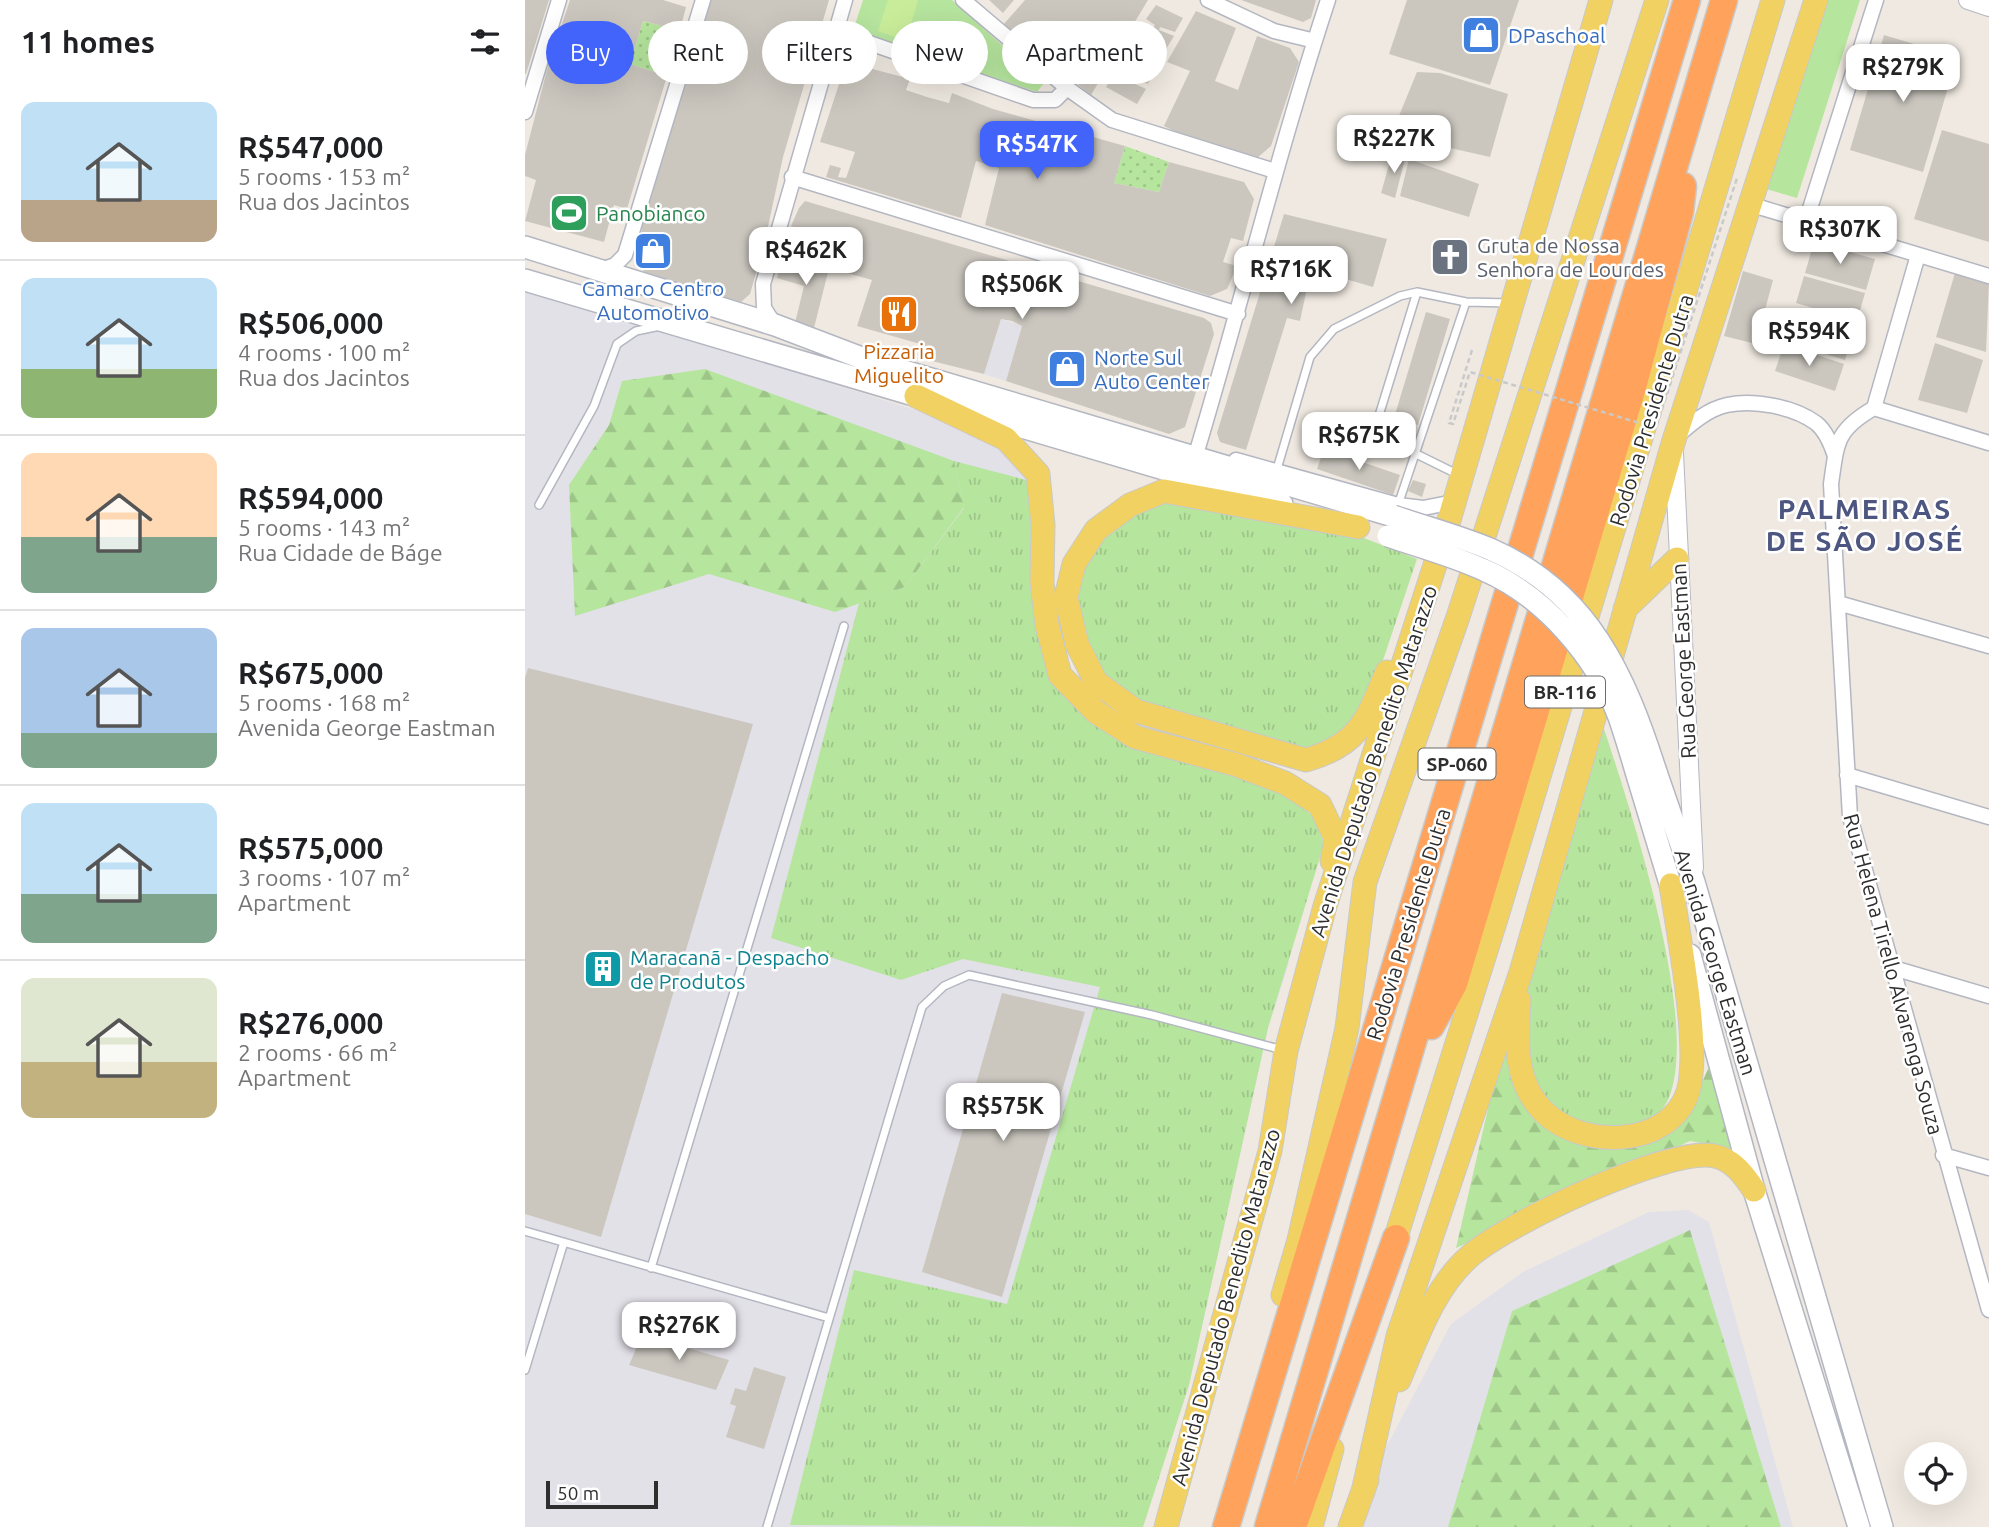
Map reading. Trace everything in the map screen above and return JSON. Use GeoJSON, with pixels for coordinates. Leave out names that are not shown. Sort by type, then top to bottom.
{"type":"FeatureCollection","features":[{"type":"Feature","properties":{"kind":"highway","name":"Rodovia Presidente Dutra"},"geometry":{"type":"LineString","coordinates":[[1226,1527],[1687,0]]}},
{"type":"Feature","properties":{"kind":"highway","name":"Rodovia Presidente Dutra"},"geometry":{"type":"LineString","coordinates":[[1268,1527],[1724,0]]}},
{"type":"Feature","properties":{"kind":"highway"},"geometry":{"type":"LineString","coordinates":[[1293,1527],[1396,1238]]}},
{"type":"Feature","properties":{"kind":"main road","name":"Rodovia Presidente Dutra"},"geometry":{"type":"LineString","coordinates":[[1220,1527],[1234,1460],[1299,1240],[1347,1028],[1364,882],[1458,617],[1657,0]]}},
{"type":"Feature","properties":{"kind":"main road","name":"Rodovia Presidente Dutra"},"geometry":{"type":"LineString","coordinates":[[1311,1527],[1350,1381],[1505,892],[1773,0]]}},
{"type":"Feature","properties":{"kind":"main road"},"geometry":{"type":"LineString","coordinates":[[1363,1492],[1398,1336],[1521,972],[1674,440],[1816,0]]}},
{"type":"Feature","properties":{"kind":"main road","name":"Avenida Deputado Benedito Matarazzo"},"geometry":{"type":"LineString","coordinates":[[1166,1527],[1270,1151],[1286,1051],[1325,906],[1445,534],[1514,303],[1595,6]]}},
{"type":"Feature","properties":{"kind":"main road"},"geometry":{"type":"LineString","coordinates":[[525,247],[775,325],[867,359],[1393,519]]}},
{"type":"Feature","properties":{"kind":"main road"},"geometry":{"type":"LineString","coordinates":[[525,280],[557,287],[669,324],[1358,527]]}},
{"type":"Feature","properties":{"kind":"main road"},"geometry":{"type":"LineString","coordinates":[[916,396],[1006,439],[1038,474],[1043,525],[1042,582],[1047,625],[1061,675],[1096,712],[1135,737],[1237,765],[1285,783],[1320,806],[1336,839],[1325,906]]}},
{"type":"Feature","properties":{"kind":"main road"},"geometry":{"type":"LineString","coordinates":[[1393,519],[1358,527],[1164,491],[1130,505],[1096,530],[1074,564],[1066,597],[1077,644],[1096,682],[1136,711],[1306,760],[1334,752],[1362,726],[1386,674],[1417,587],[1445,534]]}},
{"type":"Feature","properties":{"kind":"main road","name":"Avenida George Eastman"},"geometry":{"type":"LineString","coordinates":[[1393,519],[1525,593],[1562,628],[1586,656],[1618,714],[1694,883],[1882,1527]]}},
{"type":"Feature","properties":{"kind":"main road"},"geometry":{"type":"LineString","coordinates":[[1625,609],[1677,559]]}},
{"type":"Feature","properties":{"kind":"main road","name":"Avenida George Eastman"},"geometry":{"type":"LineString","coordinates":[[1647,775],[1671,885],[1754,1190],[1860,1527]]}},
{"type":"Feature","properties":{"kind":"main road"},"geometry":{"type":"LineString","coordinates":[[1521,972],[1517,1060],[1532,1096],[1543,1112],[1578,1131],[1602,1137],[1625,1137],[1663,1126],[1681,1107],[1690,1077],[1689,1014],[1671,885]]}},
{"type":"Feature","properties":{"kind":"main road"},"geometry":{"type":"LineString","coordinates":[[1350,1527],[1393,1394],[1428,1314],[1469,1256],[1506,1230],[1591,1190],[1676,1158],[1715,1156],[1738,1168],[1754,1190]]}},
{"type":"Feature","properties":{"kind":"street"},"geometry":{"type":"LineString","coordinates":[[525,112],[559,0]]}},
{"type":"Feature","properties":{"kind":"street"},"geometry":{"type":"LineString","coordinates":[[598,271],[615,265],[625,256],[703,0]]}},
{"type":"Feature","properties":{"kind":"street"},"geometry":{"type":"LineString","coordinates":[[838,21],[845,0]]}},
{"type":"Feature","properties":{"kind":"street"},"geometry":{"type":"LineString","coordinates":[[963,0],[1067,88],[1112,120],[1275,171]]}},
{"type":"Feature","properties":{"kind":"street"},"geometry":{"type":"LineString","coordinates":[[1208,0],[1274,31],[1315,41]]}},
{"type":"Feature","properties":{"kind":"street"},"geometry":{"type":"LineString","coordinates":[[1197,451],[1238,314],[1275,171],[1328,0]]}},
{"type":"Feature","properties":{"kind":"street"},"geometry":{"type":"LineString","coordinates":[[1806,221],[1876,0]]}},
{"type":"Feature","properties":{"kind":"street"},"geometry":{"type":"LineString","coordinates":[[1968,0],[1989,7]]}},
{"type":"Feature","properties":{"kind":"street"},"geometry":{"type":"LineString","coordinates":[[877,46],[1034,100],[1055,100],[1067,88]]}},
{"type":"Feature","properties":{"kind":"street"},"geometry":{"type":"LineString","coordinates":[[775,325],[764,308],[763,284],[819,84]]}},
{"type":"Feature","properties":{"kind":"street"},"geometry":{"type":"LineString","coordinates":[[792,177],[1238,314]]}},
{"type":"Feature","properties":{"kind":"street"},"geometry":{"type":"LineString","coordinates":[[1749,204],[1989,276]]}},
{"type":"Feature","properties":{"kind":"street"},"geometry":{"type":"LineString","coordinates":[[1918,255],[1874,408],[1989,443]]}},
{"type":"Feature","properties":{"kind":"street"},"geometry":{"type":"LineString","coordinates":[[867,359],[1006,395],[1197,451],[1277,469],[1393,519],[1423,508],[1454,502]]}},
{"type":"Feature","properties":{"kind":"street"},"geometry":{"type":"LineString","coordinates":[[1674,440],[1711,411],[1743,403],[1775,407],[1817,424],[1835,456]]}},
{"type":"Feature","properties":{"kind":"street","name":"Rua Helena Tirello Alvarenga Souza"},"geometry":{"type":"LineString","coordinates":[[1874,408],[1848,424],[1835,456],[1831,484],[1850,817],[1943,1155],[1989,1310]]}},
{"type":"Feature","properties":{"kind":"street","name":"Rua George Eastman"},"geometry":{"type":"LineString","coordinates":[[1674,440],[1677,559],[1694,883]]}},
{"type":"Feature","properties":{"kind":"street"},"geometry":{"type":"LineString","coordinates":[[1838,603],[1989,646]]}},
{"type":"Feature","properties":{"kind":"street"},"geometry":{"type":"LineString","coordinates":[[1847,775],[1989,817]]}},
{"type":"Feature","properties":{"kind":"street"},"geometry":{"type":"LineString","coordinates":[[1890,967],[1989,996]]}},
{"type":"Feature","properties":{"kind":"street"},"geometry":{"type":"LineString","coordinates":[[1943,1155],[1989,1168]]}},
{"type":"Feature","properties":{"kind":"lane"},"geometry":{"type":"LineString","coordinates":[[1277,469],[1310,357],[1333,328],[1400,296],[1417,292],[1466,302],[1514,303]]}},
{"type":"Feature","properties":{"kind":"lane"},"geometry":{"type":"LineString","coordinates":[[1417,292],[1377,422],[1388,440],[1461,476]]}},
{"type":"Feature","properties":{"kind":"lane"},"geometry":{"type":"LineString","coordinates":[[1393,519],[1466,302]]}},
{"type":"Feature","properties":{"kind":"lane"},"geometry":{"type":"LineString","coordinates":[[539,505],[594,406],[617,344],[636,331],[669,324]]}},
{"type":"Feature","properties":{"kind":"lane"},"geometry":{"type":"LineString","coordinates":[[651,1268],[844,626]]}},
{"type":"Feature","properties":{"kind":"lane"},"geometry":{"type":"LineString","coordinates":[[767,1527],[922,1007],[944,986],[969,975],[1152,1015],[1286,1051]]}},
{"type":"Feature","properties":{"kind":"lane"},"geometry":{"type":"LineString","coordinates":[[525,1231],[829,1318]]}},
{"type":"Feature","properties":{"kind":"lane"},"geometry":{"type":"LineString","coordinates":[[525,1370],[564,1242]]}},
{"type":"Feature","properties":{"kind":"path"},"geometry":{"type":"LineString","coordinates":[[1472,350],[1449,423],[1453,424],[1470,372],[1656,428],[1737,178]]}},
{"type":"Feature","properties":{"kind":"shaded area"},"geometry":{"type":"Polygon","coordinates":[[[791,226],[838,242],[829,268],[784,255],[791,226]]]}},
{"type":"Feature","properties":{"kind":"shaded area"},"geometry":{"type":"Polygon","coordinates":[[[525,289],[552,295],[966,426],[1021,465],[1030,481],[1053,679],[1086,718],[1132,747],[1289,963],[1268,1028],[1189,1385],[1143,1527],[525,1527],[525,289]]]}},
{"type":"Feature","properties":{"kind":"shaded area"},"geometry":{"type":"Polygon","coordinates":[[[1001,319],[1022,326],[1006,381],[984,374],[1001,319]]]}},
{"type":"Feature","properties":{"kind":"shaded area"},"geometry":{"type":"Polygon","coordinates":[[[1688,1210],[1709,1222],[1793,1527],[1358,1527],[1380,1459],[1451,1324],[1523,1272],[1649,1212],[1688,1210]]]}},
{"type":"Feature","properties":{"kind":"green space"},"geometry":{"type":"Polygon","coordinates":[[[863,0],[952,0],[975,21],[891,21],[891,44],[877,39],[877,21],[856,21],[863,0]]]}},
{"type":"Feature","properties":{"kind":"green space"},"geometry":{"type":"Polygon","coordinates":[[[888,0],[918,0],[912,21],[891,21],[891,36],[878,31],[888,0]]]}},
{"type":"Feature","properties":{"kind":"green space"},"geometry":{"type":"Polygon","coordinates":[[[1824,0],[1860,0],[1797,198],[1763,188],[1824,0]]]}},
{"type":"Feature","properties":{"kind":"green space"},"geometry":{"type":"Polygon","coordinates":[[[643,21],[648,22],[648,70],[634,65],[634,51],[643,21]]]}},
{"type":"Feature","properties":{"kind":"green space"},"geometry":{"type":"Polygon","coordinates":[[[988,32],[1002,45],[1002,80],[988,76],[988,32]]]}},
{"type":"Feature","properties":{"kind":"green space"},"geometry":{"type":"Polygon","coordinates":[[[1013,84],[1043,84],[1037,92],[1013,84]]]}},
{"type":"Feature","properties":{"kind":"green space"},"geometry":{"type":"Polygon","coordinates":[[[1125,146],[1169,162],[1159,192],[1114,183],[1125,146]]]}},
{"type":"Feature","properties":{"kind":"green space"},"geometry":{"type":"Polygon","coordinates":[[[705,369],[954,461],[964,507],[905,587],[835,612],[709,574],[575,616],[569,485],[609,425],[622,381],[705,369]]]}},
{"type":"Feature","properties":{"kind":"green space"},"geometry":{"type":"Polygon","coordinates":[[[954,461],[1030,481],[1053,679],[1086,718],[1131,747],[1280,790],[1313,816],[1324,844],[1268,1028],[1189,1385],[1143,1527],[790,1525],[854,1270],[1007,1304],[1100,987],[963,959],[901,980],[771,938],[859,603],[905,587],[964,508],[954,461]]]}},
{"type":"Feature","properties":{"kind":"green space"},"geometry":{"type":"Polygon","coordinates":[[[1165,499],[1359,536],[1417,559],[1379,672],[1356,721],[1330,745],[1306,752],[1140,704],[1102,677],[1084,641],[1074,597],[1081,567],[1102,536],[1133,512],[1165,499]]]}},
{"type":"Feature","properties":{"kind":"green space"},"geometry":{"type":"Polygon","coordinates":[[[1600,717],[1627,800],[1656,907],[1668,962],[1675,1014],[1676,1059],[1670,1095],[1663,1108],[1652,1118],[1624,1127],[1593,1125],[1578,1120],[1549,1102],[1531,1074],[1525,1042],[1528,984],[1600,717]]]}},
{"type":"Feature","properties":{"kind":"green space"},"geometry":{"type":"Polygon","coordinates":[[[1504,1039],[1512,1077],[1531,1111],[1566,1140],[1614,1149],[1650,1137],[1687,1118],[1713,1057],[1738,1150],[1690,1141],[1456,1248],[1504,1039]]]}},
{"type":"Feature","properties":{"kind":"green space"},"geometry":{"type":"Polygon","coordinates":[[[1690,1230],[1781,1527],[1448,1527],[1512,1311],[1690,1230]]]}},
{"type":"Feature","properties":{"kind":"building"},"geometry":{"type":"Polygon","coordinates":[[[525,0],[549,0],[526,74],[525,74],[525,0]]]}},
{"type":"Feature","properties":{"kind":"building"},"geometry":{"type":"Polygon","coordinates":[[[570,0],[663,0],[686,7],[682,21],[643,21],[634,51],[634,21],[563,21],[570,0]]]}},
{"type":"Feature","properties":{"kind":"building"},"geometry":{"type":"Polygon","coordinates":[[[711,0],[829,0],[823,21],[762,21],[762,84],[804,84],[783,157],[764,245],[750,294],[741,302],[653,278],[644,272],[636,258],[646,208],[685,84],[748,84],[748,21],[704,21],[711,0]]]}},
{"type":"Feature","properties":{"kind":"building"},"geometry":{"type":"Polygon","coordinates":[[[989,0],[1014,0],[1003,13],[989,0]]]}},
{"type":"Feature","properties":{"kind":"building"},"geometry":{"type":"Polygon","coordinates":[[[1025,0],[1148,0],[1135,21],[1007,21],[1025,0]]]}},
{"type":"Feature","properties":{"kind":"building"},"geometry":{"type":"Polygon","coordinates":[[[1241,0],[1316,0],[1311,18],[1303,22],[1241,0]]]}},
{"type":"Feature","properties":{"kind":"building"},"geometry":{"type":"Polygon","coordinates":[[[1407,0],[1519,0],[1490,85],[1389,54],[1407,0]]]}},
{"type":"Feature","properties":{"kind":"building"},"geometry":{"type":"Polygon","coordinates":[[[1156,5],[1183,18],[1175,32],[1167,29],[1167,21],[1146,19],[1156,5]]]}},
{"type":"Feature","properties":{"kind":"building"},"geometry":{"type":"Polygon","coordinates":[[[1196,11],[1236,28],[1215,81],[1238,90],[1257,36],[1290,48],[1299,62],[1271,146],[1257,158],[1190,139],[1164,126],[1190,71],[1167,62],[1196,11]]]}},
{"type":"Feature","properties":{"kind":"building"},"geometry":{"type":"Polygon","coordinates":[[[1167,33],[1174,36],[1167,48],[1167,33]]]}},
{"type":"Feature","properties":{"kind":"building"},"geometry":{"type":"Polygon","coordinates":[[[1884,35],[1957,57],[1923,172],[1850,150],[1884,35]]]}},
{"type":"Feature","properties":{"kind":"building"},"geometry":{"type":"Polygon","coordinates":[[[634,65],[648,70],[648,84],[665,84],[627,209],[614,205],[604,242],[525,221],[536,180],[525,176],[525,155],[546,74],[546,84],[634,84],[634,65]]]}},
{"type":"Feature","properties":{"kind":"building"},"geometry":{"type":"Polygon","coordinates":[[[877,70],[891,74],[891,84],[908,84],[906,90],[927,97],[949,103],[952,93],[993,109],[1125,146],[1114,183],[1159,192],[1169,162],[1244,182],[1254,199],[1243,241],[1231,238],[1223,262],[1237,266],[1227,289],[1210,296],[985,225],[999,168],[976,161],[961,218],[826,177],[830,165],[841,168],[838,177],[846,178],[855,152],[820,142],[839,84],[877,84],[877,70]]]}},
{"type":"Feature","properties":{"kind":"building"},"geometry":{"type":"Polygon","coordinates":[[[1417,72],[1440,73],[1508,94],[1490,157],[1437,145],[1394,128],[1417,72]]]}},
{"type":"Feature","properties":{"kind":"building"},"geometry":{"type":"Polygon","coordinates":[[[1077,84],[1098,84],[1091,95],[1077,84]]]}},
{"type":"Feature","properties":{"kind":"building"},"geometry":{"type":"Polygon","coordinates":[[[1108,84],[1135,84],[1146,89],[1137,104],[1106,87],[1108,84]]]}},
{"type":"Feature","properties":{"kind":"building"},"geometry":{"type":"Polygon","coordinates":[[[1942,130],[1989,144],[1989,242],[1914,219],[1942,130]]]}},
{"type":"Feature","properties":{"kind":"building"},"geometry":{"type":"Polygon","coordinates":[[[1393,151],[1406,155],[1395,198],[1381,193],[1393,151]]]}},
{"type":"Feature","properties":{"kind":"building"},"geometry":{"type":"Polygon","coordinates":[[[1409,159],[1479,184],[1469,217],[1400,196],[1409,159]]]}},
{"type":"Feature","properties":{"kind":"building"},"geometry":{"type":"Polygon","coordinates":[[[805,201],[1204,318],[1211,323],[1214,334],[1185,427],[1169,434],[1006,381],[1022,326],[1012,321],[1001,319],[984,374],[920,358],[924,345],[857,326],[872,280],[829,268],[838,242],[791,226],[805,201]]]}},
{"type":"Feature","properties":{"kind":"building"},"geometry":{"type":"Polygon","coordinates":[[[1284,214],[1387,239],[1373,287],[1311,269],[1300,321],[1287,318],[1246,450],[1220,442],[1217,433],[1284,214]]]}},
{"type":"Feature","properties":{"kind":"building"},"geometry":{"type":"Polygon","coordinates":[[[1814,242],[1875,259],[1866,290],[1805,273],[1814,242]]]}},
{"type":"Feature","properties":{"kind":"building"},"geometry":{"type":"Polygon","coordinates":[[[784,255],[829,268],[814,328],[795,323],[804,286],[777,278],[784,255]]]}},
{"type":"Feature","properties":{"kind":"building"},"geometry":{"type":"Polygon","coordinates":[[[1743,271],[1773,280],[1756,344],[1724,336],[1743,271]]]}},
{"type":"Feature","properties":{"kind":"building"},"geometry":{"type":"Polygon","coordinates":[[[1955,273],[1989,283],[1986,352],[1936,337],[1955,273]]]}},
{"type":"Feature","properties":{"kind":"building"},"geometry":{"type":"Polygon","coordinates":[[[1804,276],[1865,293],[1857,321],[1796,303],[1804,276]]]}},
{"type":"Feature","properties":{"kind":"building"},"geometry":{"type":"Polygon","coordinates":[[[1426,312],[1450,319],[1418,425],[1394,418],[1426,312]]]}},
{"type":"Feature","properties":{"kind":"building"},"geometry":{"type":"Polygon","coordinates":[[[1793,312],[1854,330],[1845,360],[1784,341],[1793,312]]]}},
{"type":"Feature","properties":{"kind":"building"},"geometry":{"type":"Polygon","coordinates":[[[1935,343],[1983,360],[1967,413],[1918,400],[1935,343]]]}},
{"type":"Feature","properties":{"kind":"building"},"geometry":{"type":"Polygon","coordinates":[[[1784,344],[1844,364],[1835,391],[1775,371],[1784,344]]]}},
{"type":"Feature","properties":{"kind":"building"},"geometry":{"type":"Polygon","coordinates":[[[1324,449],[1400,475],[1393,495],[1317,469],[1324,449]]]}},
{"type":"Feature","properties":{"kind":"building"},"geometry":{"type":"Polygon","coordinates":[[[1413,480],[1426,484],[1422,497],[1408,491],[1413,480]]]}},
{"type":"Feature","properties":{"kind":"building","name":"Maracanã - Despacho de Produtos"},"geometry":{"type":"Polygon","coordinates":[[[528,668],[753,724],[601,1237],[525,1214],[525,678],[528,668]]]}},
{"type":"Feature","properties":{"kind":"building"},"geometry":{"type":"Polygon","coordinates":[[[1002,993],[1085,1012],[1002,1297],[922,1272],[1002,993]]]}},
{"type":"Feature","properties":{"kind":"building"},"geometry":{"type":"Polygon","coordinates":[[[642,1335],[729,1360],[716,1390],[629,1365],[642,1335]]]}},
{"type":"Feature","properties":{"kind":"building"},"geometry":{"type":"Polygon","coordinates":[[[754,1367],[786,1377],[764,1449],[726,1437],[736,1406],[730,1404],[735,1388],[746,1391],[754,1367]]]}},
{"type":"Feature","properties":{"kind":"place","name":"DPaschoal"},"geometry":{"type":"Point","coordinates":[1481,35]}},
{"type":"Feature","properties":{"kind":"place","name":"Panobianco"},"geometry":{"type":"Point","coordinates":[569,213]}},
{"type":"Feature","properties":{"kind":"place","name":"Camaro Centro Automotivo"},"geometry":{"type":"Point","coordinates":[653,251]}},
{"type":"Feature","properties":{"kind":"place","name":"Gruta de Nossa Senhora de Lourdes"},"geometry":{"type":"Point","coordinates":[1450,257]}},
{"type":"Feature","properties":{"kind":"place","name":"Pizzaria Miguelito"},"geometry":{"type":"Point","coordinates":[899,314]}},
{"type":"Feature","properties":{"kind":"place","name":"Norte Sul Auto Center"},"geometry":{"type":"Point","coordinates":[1067,369]}},
{"type":"Feature","properties":{"kind":"place","name":"Maracanã - Despacho de Produtos"},"geometry":{"type":"Point","coordinates":[603,969]}},
{"type":"Feature","properties":{"kind":"district","name":"PALMEIRAS DE SÃO JOSÉ"},"geometry":{"type":"Point","coordinates":[1865,524]}}]}
